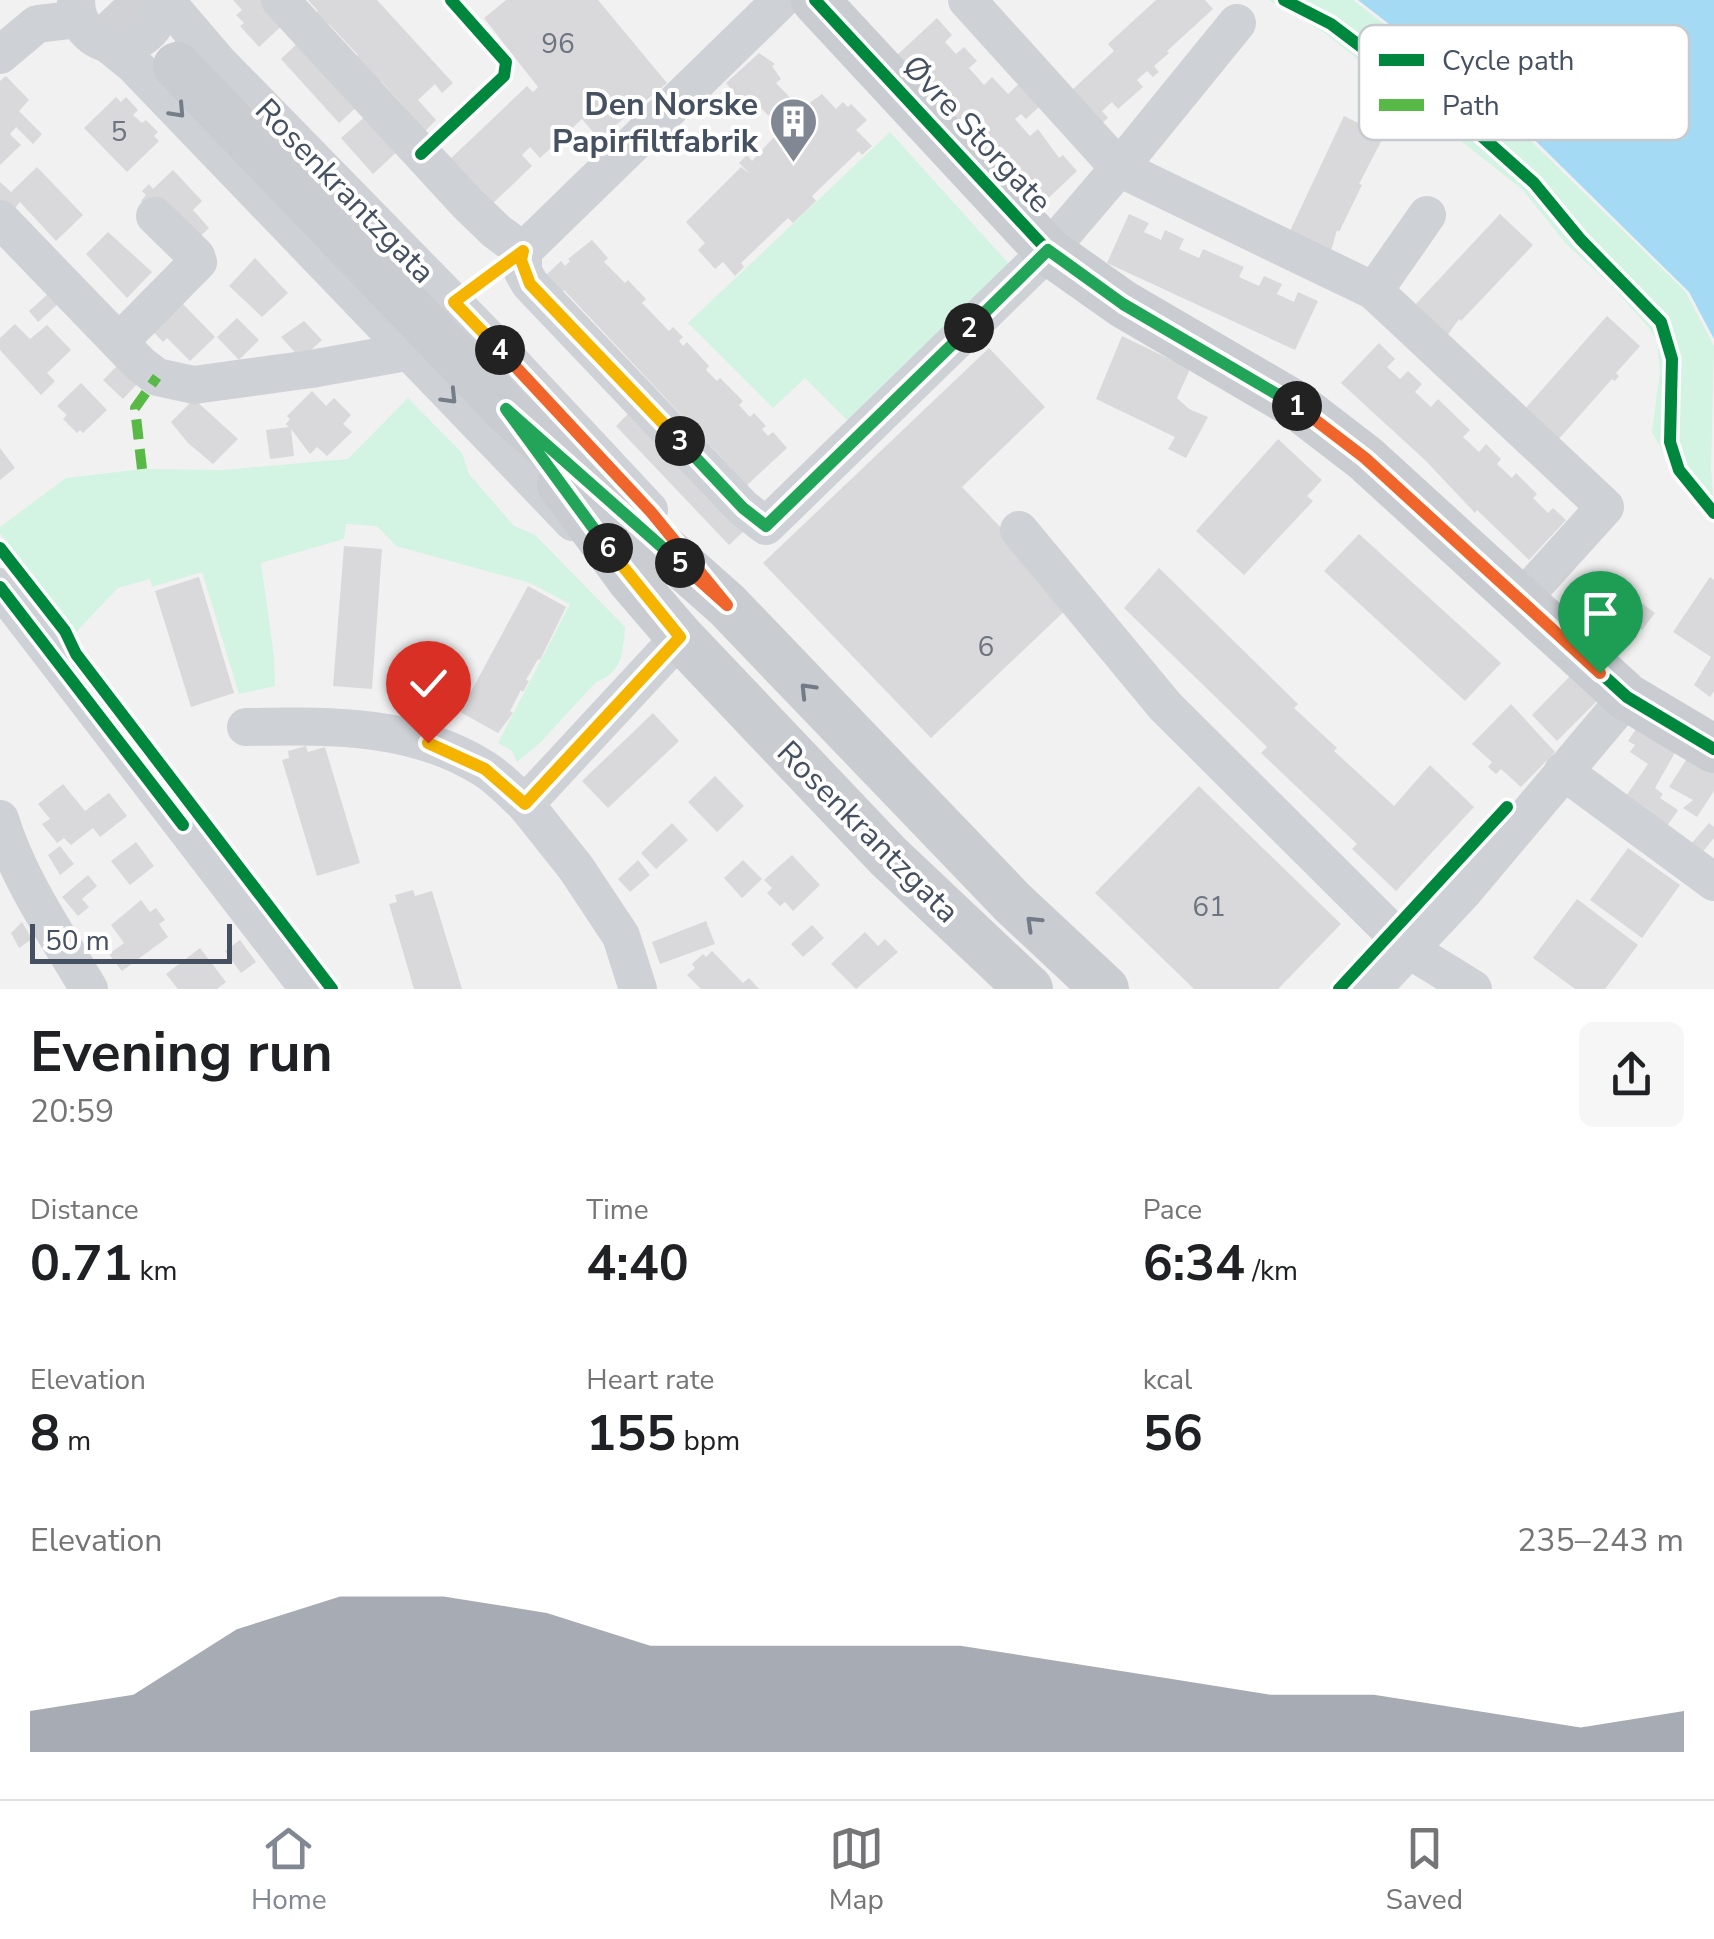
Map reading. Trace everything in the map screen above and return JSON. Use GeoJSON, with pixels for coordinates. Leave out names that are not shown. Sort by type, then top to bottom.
{"type":"FeatureCollection","features":[{"type":"Feature","properties":{"kind":"main road","name":"Øvre Storgate"},"geometry":{"type":"LineString","coordinates":[[815,0],[1048,250],[1123,304],[1296,405],[1365,458],[1627,697],[1713,746]]}},
{"type":"Feature","properties":{"kind":"main road","name":"Rosenkrantzgata"},"geometry":{"type":"LineString","coordinates":[[177,66],[506,409],[727,605],[998,889],[1105,989]]}},
{"type":"Feature","properties":{"kind":"main road","name":"Rosenkrantzgata"},"geometry":{"type":"LineString","coordinates":[[506,409],[632,581],[680,637],[888,856],[1030,989]]}},
{"type":"Feature","properties":{"kind":"street"},"geometry":{"type":"LineString","coordinates":[[108,44],[136,41],[148,33],[157,22],[163,0]]}},
{"type":"Feature","properties":{"kind":"street","name":"Rosenkrantzgata"},"geometry":{"type":"LineString","coordinates":[[163,0],[651,512],[727,605]]}},
{"type":"Feature","properties":{"kind":"street"},"geometry":{"type":"LineString","coordinates":[[280,0],[466,202],[523,251]]}},
{"type":"Feature","properties":{"kind":"street"},"geometry":{"type":"LineString","coordinates":[[781,0],[523,251],[521,260],[530,284],[743,508],[766,526],[1048,250]]}},
{"type":"Feature","properties":{"kind":"street"},"geometry":{"type":"LineString","coordinates":[[967,0],[1120,168],[1374,291],[1605,506],[1521,600]]}},
{"type":"Feature","properties":{"kind":"street"},"geometry":{"type":"LineString","coordinates":[[0,55],[37,24],[77,10]]}},
{"type":"Feature","properties":{"kind":"street","name":"Rosenkrantzgata"},"geometry":{"type":"LineString","coordinates":[[77,10],[96,39],[134,65],[406,352],[632,581]]}},
{"type":"Feature","properties":{"kind":"street","name":"Øvre Storgate"},"geometry":{"type":"LineString","coordinates":[[1048,250],[1120,168],[1205,83],[1236,23]]}},
{"type":"Feature","properties":{"kind":"street"},"geometry":{"type":"LineString","coordinates":[[1374,291],[1426,215]]}},
{"type":"Feature","properties":{"kind":"street"},"geometry":{"type":"LineString","coordinates":[[119,342],[198,262],[155,216]]}},
{"type":"Feature","properties":{"kind":"street"},"geometry":{"type":"LineString","coordinates":[[0,219],[157,378],[194,385],[406,352]]}},
{"type":"Feature","properties":{"kind":"street"},"geometry":{"type":"LineString","coordinates":[[1019,530],[1166,706],[1410,950],[1473,989]]}},
{"type":"Feature","properties":{"kind":"street"},"geometry":{"type":"LineString","coordinates":[[0,588],[309,989]]}},
{"type":"Feature","properties":{"kind":"street"},"geometry":{"type":"LineString","coordinates":[[525,804],[680,637]]}},
{"type":"Feature","properties":{"kind":"street"},"geometry":{"type":"LineString","coordinates":[[1372,989],[1627,697]]}},
{"type":"Feature","properties":{"kind":"street"},"geometry":{"type":"LineString","coordinates":[[246,727],[333,726],[391,731],[440,747],[485,769],[525,804],[576,868],[621,936],[638,989]]}},
{"type":"Feature","properties":{"kind":"street"},"geometry":{"type":"LineString","coordinates":[[1563,771],[1714,882]]}},
{"type":"Feature","properties":{"kind":"street"},"geometry":{"type":"LineString","coordinates":[[0,818],[40,907],[89,989]]}},
{"type":"Feature","properties":{"kind":"green space"},"geometry":{"type":"Polygon","coordinates":[[[1269,0],[1353,0],[1385,25],[1359,25],[1359,60],[1326,34],[1269,0]]]}},
{"type":"Feature","properties":{"kind":"green space"},"geometry":{"type":"Polygon","coordinates":[[[890,132],[1009,264],[847,420],[805,378],[773,408],[688,323],[890,132]]]}},
{"type":"Feature","properties":{"kind":"green space"},"geometry":{"type":"Polygon","coordinates":[[[1460,140],[1530,140],[1685,291],[1714,346],[1714,513],[1668,461],[1652,432],[1660,372],[1657,340],[1610,284],[1567,245],[1523,190],[1460,140]]]}},
{"type":"Feature","properties":{"kind":"green space"},"geometry":{"type":"Polygon","coordinates":[[[408,398],[462,453],[469,474],[514,526],[535,535],[625,627],[617,667],[596,682],[539,744],[517,762],[512,751],[498,743],[570,604],[530,583],[396,546],[377,526],[346,524],[344,539],[261,563],[275,686],[239,694],[202,572],[152,587],[150,579],[118,588],[75,633],[0,533],[0,527],[66,478],[142,469],[223,470],[348,459],[408,398]]]}},
{"type":"Feature","properties":{"kind":"water"},"geometry":{"type":"Polygon","coordinates":[[[1358,0],[1714,0],[1714,339],[1689,292],[1535,140],[1689,140],[1689,25],[1390,25],[1358,0]]]}},
{"type":"Feature","properties":{"kind":"building"},"geometry":{"type":"Polygon","coordinates":[[[233,0],[267,0],[287,21],[259,47],[240,26],[244,23],[236,15],[242,10],[233,0]]]}},
{"type":"Feature","properties":{"kind":"building"},"geometry":{"type":"Polygon","coordinates":[[[308,0],[377,0],[453,83],[442,93],[435,84],[418,100],[436,120],[422,134],[381,81],[374,87],[351,62],[358,55],[329,24],[322,30],[311,18],[318,11],[308,0]]]}},
{"type":"Feature","properties":{"kind":"building"},"geometry":{"type":"Polygon","coordinates":[[[506,0],[598,0],[667,83],[599,139],[582,119],[540,158],[530,147],[522,155],[532,166],[489,207],[447,162],[527,86],[533,92],[538,87],[484,18],[506,0]]]}},
{"type":"Feature","properties":{"kind":"building"},"geometry":{"type":"Polygon","coordinates":[[[1156,0],[1205,0],[1213,9],[1154,66],[1159,72],[1153,77],[1147,71],[1137,80],[1143,87],[1118,109],[1112,102],[1102,111],[1108,118],[1102,123],[1072,90],[1114,51],[1108,44],[1156,0]]]}},
{"type":"Feature","properties":{"kind":"building"},"geometry":{"type":"Polygon","coordinates":[[[937,18],[952,35],[945,42],[956,54],[964,47],[977,61],[969,68],[984,85],[992,77],[1008,94],[1020,83],[1040,106],[1026,119],[1021,114],[1015,119],[1030,136],[1038,129],[1059,158],[1063,155],[1077,171],[1037,209],[927,83],[897,55],[937,18]]]}},
{"type":"Feature","properties":{"kind":"building"},"geometry":{"type":"Polygon","coordinates":[[[301,40],[359,105],[339,123],[281,59],[301,40]]]}},
{"type":"Feature","properties":{"kind":"building","name":"Den Norske Papirfiltfabrik"},"geometry":{"type":"Polygon","coordinates":[[[759,53],[775,64],[772,66],[781,79],[776,83],[801,109],[822,94],[836,109],[843,102],[848,107],[851,104],[867,120],[856,130],[872,146],[862,155],[859,151],[812,196],[816,201],[793,223],[788,218],[741,263],[744,267],[735,276],[723,262],[715,269],[698,250],[705,243],[686,222],[741,167],[750,174],[739,163],[747,155],[752,161],[786,124],[776,114],[771,118],[759,106],[751,114],[726,83],[759,53]]]}},
{"type":"Feature","properties":{"kind":"building"},"geometry":{"type":"Polygon","coordinates":[[[6,76],[29,100],[19,111],[42,134],[33,144],[16,127],[10,134],[21,145],[0,165],[0,81],[6,76]]]}},
{"type":"Feature","properties":{"kind":"building"},"geometry":{"type":"Polygon","coordinates":[[[116,97],[121,102],[126,97],[138,110],[133,115],[142,123],[146,120],[158,132],[154,136],[159,141],[127,172],[84,128],[116,97]]]}},
{"type":"Feature","properties":{"kind":"building"},"geometry":{"type":"Polygon","coordinates":[[[369,113],[401,148],[373,174],[341,138],[369,113]]]}},
{"type":"Feature","properties":{"kind":"building"},"geometry":{"type":"Polygon","coordinates":[[[1344,116],[1359,124],[1359,140],[1382,140],[1337,230],[1331,251],[1290,231],[1344,116]]]}},
{"type":"Feature","properties":{"kind":"building"},"geometry":{"type":"Polygon","coordinates":[[[37,167],[83,215],[56,241],[20,202],[12,212],[0,202],[0,182],[11,192],[37,167]]]}},
{"type":"Feature","properties":{"kind":"building"},"geometry":{"type":"Polygon","coordinates":[[[173,170],[202,201],[193,210],[209,228],[193,243],[141,201],[146,195],[142,191],[149,184],[153,189],[173,170]]]}},
{"type":"Feature","properties":{"kind":"building"},"geometry":{"type":"Polygon","coordinates":[[[1129,214],[1149,223],[1144,232],[1161,240],[1165,230],[1184,239],[1179,249],[1199,258],[1203,249],[1244,267],[1239,277],[1259,286],[1264,276],[1282,284],[1277,294],[1294,302],[1298,292],[1318,301],[1295,350],[1107,263],[1129,214]]]}},
{"type":"Feature","properties":{"kind":"building"},"geometry":{"type":"Polygon","coordinates":[[[1500,214],[1533,245],[1447,336],[1414,306],[1500,214]]]}},
{"type":"Feature","properties":{"kind":"building"},"geometry":{"type":"Polygon","coordinates":[[[108,232],[152,272],[127,298],[86,254],[108,232]]]}},
{"type":"Feature","properties":{"kind":"building"},"geometry":{"type":"Polygon","coordinates":[[[592,240],[608,258],[604,262],[646,299],[642,303],[669,331],[673,327],[683,337],[679,341],[683,346],[687,342],[709,366],[706,370],[743,401],[739,405],[750,417],[754,413],[766,426],[762,429],[768,436],[773,432],[787,448],[745,487],[546,275],[561,261],[565,266],[592,240]]]}},
{"type":"Feature","properties":{"kind":"building"},"geometry":{"type":"Polygon","coordinates":[[[255,258],[288,293],[262,317],[229,286],[255,258]]]}},
{"type":"Feature","properties":{"kind":"building"},"geometry":{"type":"Polygon","coordinates":[[[48,294],[58,304],[38,322],[29,311],[48,294]]]}},
{"type":"Feature","properties":{"kind":"building"},"geometry":{"type":"Polygon","coordinates":[[[182,303],[215,337],[190,361],[167,338],[163,342],[149,327],[182,303]]]}},
{"type":"Feature","properties":{"kind":"building"},"geometry":{"type":"Polygon","coordinates":[[[1607,316],[1640,346],[1616,373],[1619,376],[1615,381],[1612,379],[1557,441],[1524,410],[1607,316]]]}},
{"type":"Feature","properties":{"kind":"building"},"geometry":{"type":"Polygon","coordinates":[[[237,318],[259,340],[239,360],[217,337],[237,318]]]}},
{"type":"Feature","properties":{"kind":"building"},"geometry":{"type":"Polygon","coordinates":[[[304,321],[322,340],[301,359],[281,337],[304,321]]]}},
{"type":"Feature","properties":{"kind":"building"},"geometry":{"type":"Polygon","coordinates":[[[15,324],[30,339],[47,325],[71,350],[47,373],[55,381],[41,395],[0,350],[0,338],[15,324]]]}},
{"type":"Feature","properties":{"kind":"building"},"geometry":{"type":"Polygon","coordinates":[[[1122,336],[1190,369],[1177,398],[1189,409],[1208,417],[1186,458],[1168,449],[1175,437],[1096,399],[1122,336]]]}},
{"type":"Feature","properties":{"kind":"building"},"geometry":{"type":"Polygon","coordinates":[[[1379,343],[1395,359],[1387,367],[1400,379],[1408,371],[1422,384],[1415,392],[1431,407],[1438,399],[1470,430],[1463,437],[1479,452],[1486,444],[1501,459],[1497,464],[1512,478],[1516,473],[1537,494],[1533,498],[1548,513],[1553,508],[1566,520],[1529,560],[1341,383],[1379,343]]]}},
{"type":"Feature","properties":{"kind":"building"},"geometry":{"type":"Polygon","coordinates":[[[989,348],[1045,407],[962,487],[1073,603],[931,738],[763,563],[989,348]]]}},
{"type":"Feature","properties":{"kind":"building"},"geometry":{"type":"Polygon","coordinates":[[[120,363],[140,381],[123,399],[103,380],[120,363]]]}},
{"type":"Feature","properties":{"kind":"building"},"geometry":{"type":"Polygon","coordinates":[[[81,383],[107,410],[83,433],[77,433],[57,406],[81,383]]]}},
{"type":"Feature","properties":{"kind":"building"},"geometry":{"type":"Polygon","coordinates":[[[312,391],[326,406],[334,398],[351,415],[343,424],[352,432],[327,456],[317,447],[310,454],[291,429],[294,456],[270,459],[266,430],[289,427],[287,416],[312,391]]]}},
{"type":"Feature","properties":{"kind":"building"},"geometry":{"type":"Polygon","coordinates":[[[194,399],[238,439],[213,464],[171,422],[194,399]]]}},
{"type":"Feature","properties":{"kind":"building"},"geometry":{"type":"Polygon","coordinates":[[[632,410],[745,530],[729,545],[616,426],[632,410]]]}},
{"type":"Feature","properties":{"kind":"building"},"geometry":{"type":"Polygon","coordinates":[[[1278,439],[1322,480],[1307,496],[1313,501],[1244,575],[1196,531],[1278,439]]]}},
{"type":"Feature","properties":{"kind":"building"},"geometry":{"type":"Polygon","coordinates":[[[0,448],[15,468],[0,480],[0,448]]]}},
{"type":"Feature","properties":{"kind":"building"},"geometry":{"type":"Polygon","coordinates":[[[1359,534],[1501,663],[1465,701],[1324,571],[1359,534]]]}},
{"type":"Feature","properties":{"kind":"building"},"geometry":{"type":"Polygon","coordinates":[[[344,546],[382,549],[372,689],[333,686],[344,546]]]}},
{"type":"Feature","properties":{"kind":"building"},"geometry":{"type":"Polygon","coordinates":[[[1159,568],[1298,704],[1294,708],[1337,748],[1334,751],[1394,806],[1430,765],[1474,807],[1396,891],[1352,849],[1357,844],[1261,753],[1267,747],[1124,608],[1159,568]]]}},
{"type":"Feature","properties":{"kind":"building"},"geometry":{"type":"Polygon","coordinates":[[[199,577],[234,693],[191,707],[155,591],[199,577]]]}},
{"type":"Feature","properties":{"kind":"building"},"geometry":{"type":"Polygon","coordinates":[[[1710,577],[1714,580],[1714,691],[1710,697],[1694,685],[1711,657],[1673,632],[1710,577]]]}},
{"type":"Feature","properties":{"kind":"building"},"geometry":{"type":"Polygon","coordinates":[[[528,586],[566,607],[510,711],[513,713],[498,733],[460,712],[528,586]]]}},
{"type":"Feature","properties":{"kind":"building"},"geometry":{"type":"Polygon","coordinates":[[[1643,604],[1655,613],[1642,630],[1630,621],[1643,604]]]}},
{"type":"Feature","properties":{"kind":"building"},"geometry":{"type":"Polygon","coordinates":[[[1616,623],[1628,634],[1617,647],[1604,636],[1616,623]]]}},
{"type":"Feature","properties":{"kind":"building"},"geometry":{"type":"Polygon","coordinates":[[[1572,674],[1598,700],[1557,741],[1532,715],[1572,674]]]}},
{"type":"Feature","properties":{"kind":"building"},"geometry":{"type":"Polygon","coordinates":[[[1511,704],[1555,752],[1521,787],[1501,769],[1496,774],[1488,767],[1492,762],[1472,744],[1511,704]]]}},
{"type":"Feature","properties":{"kind":"building"},"geometry":{"type":"Polygon","coordinates":[[[653,713],[679,741],[608,808],[582,781],[653,713]]]}},
{"type":"Feature","properties":{"kind":"building"},"geometry":{"type":"Polygon","coordinates":[[[1639,725],[1677,749],[1655,788],[1663,794],[1660,798],[1678,810],[1667,826],[1624,799],[1648,764],[1630,752],[1635,745],[1628,741],[1639,725]]]}},
{"type":"Feature","properties":{"kind":"building"},"geometry":{"type":"Polygon","coordinates":[[[306,746],[308,752],[325,747],[360,863],[317,876],[282,760],[289,758],[288,751],[306,746]]]}},
{"type":"Feature","properties":{"kind":"building"},"geometry":{"type":"Polygon","coordinates":[[[1688,757],[1714,773],[1714,791],[1697,817],[1683,808],[1693,800],[1669,787],[1688,757]]]}},
{"type":"Feature","properties":{"kind":"building"},"geometry":{"type":"Polygon","coordinates":[[[715,776],[744,806],[717,832],[688,802],[715,776]]]}},
{"type":"Feature","properties":{"kind":"building"},"geometry":{"type":"Polygon","coordinates":[[[63,784],[85,811],[109,793],[127,816],[100,837],[93,828],[71,845],[64,838],[57,843],[42,824],[50,819],[38,804],[63,784]]]}},
{"type":"Feature","properties":{"kind":"building"},"geometry":{"type":"Polygon","coordinates":[[[1199,786],[1341,924],[1278,989],[1194,989],[1095,893],[1199,786]]]}},
{"type":"Feature","properties":{"kind":"building"},"geometry":{"type":"Polygon","coordinates":[[[672,823],[688,840],[656,869],[641,853],[672,823]]]}},
{"type":"Feature","properties":{"kind":"building"},"geometry":{"type":"Polygon","coordinates":[[[1709,823],[1714,827],[1714,838],[1701,854],[1690,845],[1709,823]]]}},
{"type":"Feature","properties":{"kind":"building"},"geometry":{"type":"Polygon","coordinates":[[[136,842],[154,866],[130,885],[111,861],[136,842]]]}},
{"type":"Feature","properties":{"kind":"building"},"geometry":{"type":"Polygon","coordinates":[[[60,846],[74,864],[60,875],[48,855],[60,846]]]}},
{"type":"Feature","properties":{"kind":"building"},"geometry":{"type":"Polygon","coordinates":[[[1628,848],[1680,885],[1642,938],[1590,900],[1628,848]]]}},
{"type":"Feature","properties":{"kind":"building"},"geometry":{"type":"Polygon","coordinates":[[[792,855],[820,885],[793,911],[785,902],[780,906],[767,893],[772,888],[764,880],[792,855]]]}},
{"type":"Feature","properties":{"kind":"building"},"geometry":{"type":"Polygon","coordinates":[[[638,860],[650,875],[630,892],[618,879],[638,860]]]}},
{"type":"Feature","properties":{"kind":"building"},"geometry":{"type":"Polygon","coordinates":[[[743,860],[762,879],[742,898],[724,878],[743,860]]]}},
{"type":"Feature","properties":{"kind":"building"},"geometry":{"type":"Polygon","coordinates":[[[88,875],[97,886],[82,899],[89,907],[78,916],[62,897],[88,875]]]}},
{"type":"Feature","properties":{"kind":"building"},"geometry":{"type":"Polygon","coordinates":[[[413,890],[415,896],[432,891],[462,989],[414,989],[389,904],[397,902],[395,895],[413,890]]]}},
{"type":"Feature","properties":{"kind":"building"},"geometry":{"type":"Polygon","coordinates":[[[1577,899],[1638,945],[1605,989],[1575,989],[1533,958],[1577,899]]]}},
{"type":"Feature","properties":{"kind":"building"},"geometry":{"type":"Polygon","coordinates":[[[141,900],[150,912],[156,908],[165,920],[159,924],[168,937],[122,971],[109,954],[124,943],[111,925],[141,900]]]}},
{"type":"Feature","properties":{"kind":"building"},"geometry":{"type":"Polygon","coordinates":[[[706,921],[715,944],[660,964],[652,942],[706,921]]]}},
{"type":"Feature","properties":{"kind":"building"},"geometry":{"type":"Polygon","coordinates":[[[22,922],[32,939],[19,948],[11,933],[22,922]]]}},
{"type":"Feature","properties":{"kind":"building"},"geometry":{"type":"Polygon","coordinates":[[[812,925],[824,938],[803,957],[791,944],[812,925]]]}},
{"type":"Feature","properties":{"kind":"building"},"geometry":{"type":"Polygon","coordinates":[[[865,932],[878,946],[885,939],[898,952],[856,989],[831,964],[865,932]]]}},
{"type":"Feature","properties":{"kind":"building"},"geometry":{"type":"Polygon","coordinates":[[[240,940],[256,962],[241,973],[225,951],[240,940]]]}},
{"type":"Feature","properties":{"kind":"building"},"geometry":{"type":"Polygon","coordinates":[[[200,948],[226,982],[217,989],[178,989],[166,974],[200,948]]]}},
{"type":"Feature","properties":{"kind":"building"},"geometry":{"type":"Polygon","coordinates":[[[712,951],[743,983],[749,978],[759,989],[701,989],[687,975],[695,968],[692,964],[712,951]]]}},
{"type":"Feature","properties":{"kind":"tunnel"},"geometry":{"type":"LineString","coordinates":[[114,0],[177,66]]}},
{"type":"Feature","properties":{"kind":"marked path"},"geometry":{"type":"LineString","coordinates":[[142,469],[135,408],[157,377]]}},
{"type":"Feature","properties":{"kind":"cycle path"},"geometry":{"type":"LineString","coordinates":[[421,154],[504,76],[506,62],[451,0]]}},
{"type":"Feature","properties":{"kind":"cycle path"},"geometry":{"type":"LineString","coordinates":[[815,0],[1048,251],[1123,304],[1296,405],[1365,458],[1627,697],[1714,749]]}},
{"type":"Feature","properties":{"kind":"cycle path"},"geometry":{"type":"LineString","coordinates":[[1284,0],[1331,24],[1359,45]]}},
{"type":"Feature","properties":{"kind":"cycle path"},"geometry":{"type":"LineString","coordinates":[[1486,140],[1534,183],[1581,240],[1661,322],[1672,359],[1670,442],[1679,470],[1714,513]]}},
{"type":"Feature","properties":{"kind":"cycle path"},"geometry":{"type":"LineString","coordinates":[[0,548],[65,631],[76,654],[332,989]]}},
{"type":"Feature","properties":{"kind":"cycle path"},"geometry":{"type":"LineString","coordinates":[[0,587],[183,825]]}},
{"type":"Feature","properties":{"kind":"cycle path"},"geometry":{"type":"LineString","coordinates":[[1339,989],[1507,807]]}},
{"type":"Feature","properties":{"kind":"place","name":"Den Norske Papirfiltfabrik"},"geometry":{"type":"Point","coordinates":[793,164]}},
{"type":"Feature","properties":{"kind":"route"},"geometry":{"type":"LineString","coordinates":[[428,743],[485,769],[525,804],[680,637],[632,581],[506,409],[727,605],[651,512],[454,302],[523,251],[521,260],[530,284],[743,508],[766,526],[1048,250],[1123,304],[1296,405],[1365,458],[1600,673]]}}]}
